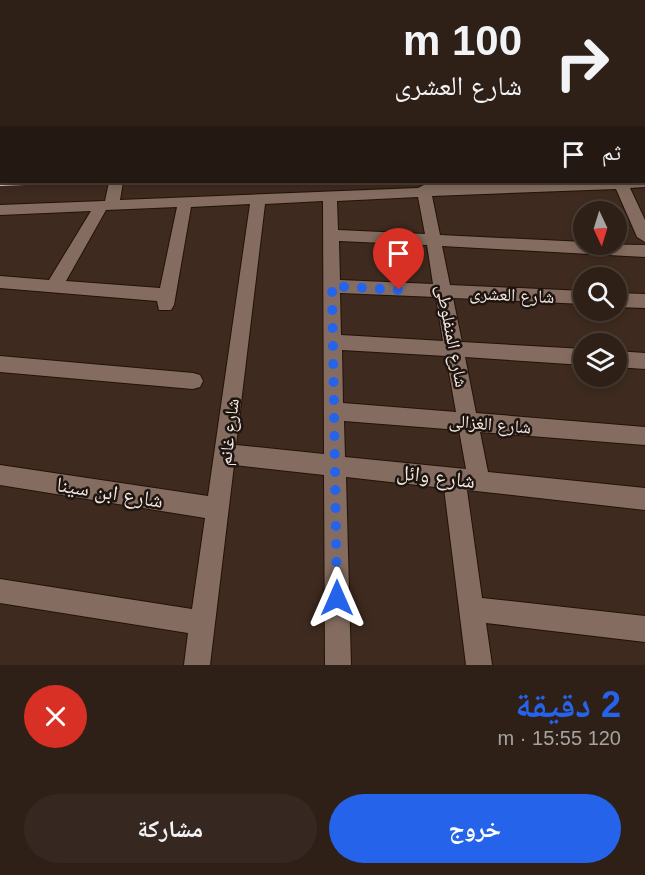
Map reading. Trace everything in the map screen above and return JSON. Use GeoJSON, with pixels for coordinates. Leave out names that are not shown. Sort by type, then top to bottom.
{"type":"FeatureCollection","features":[{"type":"Feature","properties":{"kind":"street"},"geometry":{"type":"LineString","coordinates":[[54,286],[106,206],[116,183]]}},
{"type":"Feature","properties":{"kind":"street"},"geometry":{"type":"LineString","coordinates":[[0,210],[424,190],[645,183]]}},
{"type":"Feature","properties":{"kind":"street"},"geometry":{"type":"LineString","coordinates":[[621,184],[645,237]]}},
{"type":"Feature","properties":{"kind":"street","name":"شارع المنفلوطى"},"geometry":{"type":"LineString","coordinates":[[424,190],[479,481]]}},
{"type":"Feature","properties":{"kind":"street"},"geometry":{"type":"LineString","coordinates":[[330,195],[338,665]]}},
{"type":"Feature","properties":{"kind":"street","name":"شارع غانم"},"geometry":{"type":"LineString","coordinates":[[197,665],[258,198]]}},
{"type":"Feature","properties":{"kind":"street"},"geometry":{"type":"LineString","coordinates":[[0,282],[54,286],[166,300],[185,202]]}},
{"type":"Feature","properties":{"kind":"street"},"geometry":{"type":"LineString","coordinates":[[331,235],[645,251]]}},
{"type":"Feature","properties":{"kind":"street","name":"شارع العشرى"},"geometry":{"type":"LineString","coordinates":[[332,286],[573,298]]}},
{"type":"Feature","properties":{"kind":"street"},"geometry":{"type":"LineString","coordinates":[[627,300],[645,301]]}},
{"type":"Feature","properties":{"kind":"street"},"geometry":{"type":"LineString","coordinates":[[333,342],[573,356]]}},
{"type":"Feature","properties":{"kind":"street"},"geometry":{"type":"LineString","coordinates":[[627,360],[645,361]]}},
{"type":"Feature","properties":{"kind":"street"},"geometry":{"type":"LineString","coordinates":[[0,364],[193,381]]}},
{"type":"Feature","properties":{"kind":"street","name":"شارع الغزالى"},"geometry":{"type":"LineString","coordinates":[[335,411],[645,436]]}},
{"type":"Feature","properties":{"kind":"street","name":"شارع وائل"},"geometry":{"type":"LineString","coordinates":[[226,454],[336,464],[645,499]]}},
{"type":"Feature","properties":{"kind":"street","name":"شارع ابن سينا"},"geometry":{"type":"LineString","coordinates":[[0,475],[219,509]]}},
{"type":"Feature","properties":{"kind":"street"},"geometry":{"type":"LineString","coordinates":[[454,479],[479,665]]}},
{"type":"Feature","properties":{"kind":"street"},"geometry":{"type":"LineString","coordinates":[[0,591],[203,623]]}},
{"type":"Feature","properties":{"kind":"street"},"geometry":{"type":"LineString","coordinates":[[471,609],[645,629]]}},
{"type":"Feature","properties":{"kind":"railway"},"geometry":{"type":"LineString","coordinates":[[0,184],[25,183]]}},
{"type":"Feature","properties":{"kind":"route"},"geometry":{"type":"LineString","coordinates":[[337,598],[332,286],[399,290]]}}]}
